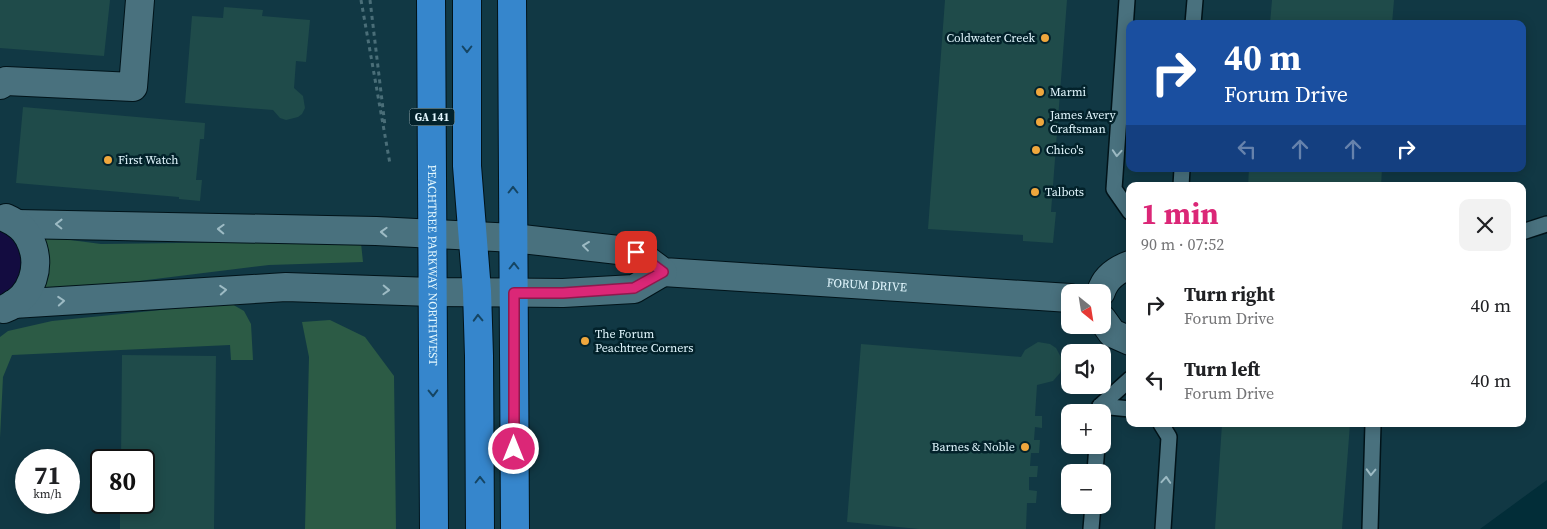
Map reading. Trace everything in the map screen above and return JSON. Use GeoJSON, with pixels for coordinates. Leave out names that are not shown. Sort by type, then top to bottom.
{"type":"FeatureCollection","features":[{"type":"Feature","properties":{"kind":"highway","name":"PEACHTREE PARKWAY NORTHWEST"},"geometry":{"type":"LineString","coordinates":[[431,0],[434,529]]}},
{"type":"Feature","properties":{"kind":"highway"},"geometry":{"type":"LineString","coordinates":[[467,0],[467,166],[477,291],[480,529]]}},
{"type":"Feature","properties":{"kind":"highway"},"geometry":{"type":"LineString","coordinates":[[512,0],[515,529]]}},
{"type":"Feature","properties":{"kind":"street"},"geometry":{"type":"LineString","coordinates":[[0,85],[6,81],[133,87],[140,0]]}},
{"type":"Feature","properties":{"kind":"street"},"geometry":{"type":"LineString","coordinates":[[6,307],[286,286],[432,292],[563,293],[634,288],[663,272],[636,252],[513,238],[432,233],[9,219]]}},
{"type":"Feature","properties":{"kind":"street"},"geometry":{"type":"LineString","coordinates":[[6,307],[21,298],[31,285],[36,268],[35,251],[28,236],[9,219]]}},
{"type":"Feature","properties":{"kind":"street"},"geometry":{"type":"LineString","coordinates":[[1106,284],[1118,270],[1126,267]]}},
{"type":"Feature","properties":{"kind":"street","name":"FORUM DRIVE"},"geometry":{"type":"LineString","coordinates":[[663,272],[1061,297]]}},
{"type":"Feature","properties":{"kind":"street"},"geometry":{"type":"LineString","coordinates":[[1111,332],[1126,340]]}},
{"type":"Feature","properties":{"kind":"lane"},"geometry":{"type":"LineString","coordinates":[[1126,206],[1114,189],[1127,0]]}},
{"type":"Feature","properties":{"kind":"lane"},"geometry":{"type":"LineString","coordinates":[[1193,20],[1195,0]]}},
{"type":"Feature","properties":{"kind":"lane"},"geometry":{"type":"LineString","coordinates":[[1526,231],[1547,224]]}},
{"type":"Feature","properties":{"kind":"lane"},"geometry":{"type":"LineString","coordinates":[[1105,404],[1126,383]]}},
{"type":"Feature","properties":{"kind":"lane"},"geometry":{"type":"LineString","coordinates":[[1111,409],[1126,409]]}},
{"type":"Feature","properties":{"kind":"lane"},"geometry":{"type":"LineString","coordinates":[[1163,427],[1169,437],[1163,529]]}},
{"type":"Feature","properties":{"kind":"lane"},"geometry":{"type":"LineString","coordinates":[[1370,529],[1373,427]]}},
{"type":"Feature","properties":{"kind":"lane"},"geometry":{"type":"LineString","coordinates":[[1091,529],[1092,514]]}},
{"type":"Feature","properties":{"kind":"path"},"geometry":{"type":"LineString","coordinates":[[361,0],[390,164],[370,0]]}},
{"type":"Feature","properties":{"kind":"shaded area"},"geometry":{"type":"Polygon","coordinates":[[[0,0],[1547,0],[1547,480],[1480,529],[0,529],[0,0]]]}},
{"type":"Feature","properties":{"kind":"shaded area"},"geometry":{"type":"Polygon","coordinates":[[[0,230],[16,245],[22,264],[21,274],[17,283],[10,291],[0,297],[0,230]]]}},
{"type":"Feature","properties":{"kind":"green space"},"geometry":{"type":"Polygon","coordinates":[[[40,236],[101,244],[361,243],[363,262],[269,265],[42,293],[40,236]]]}},
{"type":"Feature","properties":{"kind":"green space"},"geometry":{"type":"Polygon","coordinates":[[[230,303],[244,311],[251,324],[253,360],[231,360],[230,345],[12,355],[3,377],[0,438],[0,337],[8,331],[52,321],[230,303]]]}},
{"type":"Feature","properties":{"kind":"green space"},"geometry":{"type":"Polygon","coordinates":[[[330,320],[365,337],[394,376],[396,529],[305,529],[309,357],[302,322],[330,320]]]}},
{"type":"Feature","properties":{"kind":"building"},"geometry":{"type":"Polygon","coordinates":[[[0,0],[110,0],[104,56],[0,48],[0,0]]]}},
{"type":"Feature","properties":{"kind":"building"},"geometry":{"type":"Polygon","coordinates":[[[945,0],[1067,0],[1051,212],[1056,212],[1053,243],[1023,241],[1023,235],[928,229],[945,0]]]}},
{"type":"Feature","properties":{"kind":"building"},"geometry":{"type":"Polygon","coordinates":[[[1272,0],[1394,0],[1392,20],[1270,20],[1272,0]]]}},
{"type":"Feature","properties":{"kind":"building"},"geometry":{"type":"Polygon","coordinates":[[[224,7],[263,10],[262,16],[310,20],[306,62],[296,61],[294,88],[303,96],[305,108],[298,117],[286,120],[280,118],[273,110],[185,103],[192,16],[223,18],[224,7]]]}},
{"type":"Feature","properties":{"kind":"building","name":"First Watch"},"geometry":{"type":"Polygon","coordinates":[[[23,107],[205,123],[204,139],[200,139],[196,180],[202,180],[200,201],[179,199],[179,197],[16,183],[23,107]]]}},
{"type":"Feature","properties":{"kind":"building"},"geometry":{"type":"Polygon","coordinates":[[[1249,172],[1382,172],[1381,182],[1248,182],[1249,172]]]}},
{"type":"Feature","properties":{"kind":"building"},"geometry":{"type":"Polygon","coordinates":[[[1038,342],[1050,344],[1056,348],[1061,357],[1060,373],[1053,381],[1037,385],[1035,416],[1042,416],[1042,428],[1035,427],[1034,440],[1040,440],[1039,453],[1031,453],[1030,466],[1038,466],[1037,477],[1029,477],[1029,490],[1037,491],[1036,503],[1027,503],[1026,529],[919,529],[847,522],[861,344],[1021,357],[1025,350],[1038,342]]]}},
{"type":"Feature","properties":{"kind":"building"},"geometry":{"type":"Polygon","coordinates":[[[122,355],[216,356],[214,529],[120,529],[120,514],[155,514],[155,449],[121,449],[122,355]]]}},
{"type":"Feature","properties":{"kind":"building"},"geometry":{"type":"Polygon","coordinates":[[[1222,427],[1350,427],[1342,529],[1215,529],[1222,427]]]}},
{"type":"Feature","properties":{"kind":"place","name":"Coldwater Creek"},"geometry":{"type":"Point","coordinates":[1045,38]}},
{"type":"Feature","properties":{"kind":"place","name":"Marmi"},"geometry":{"type":"Point","coordinates":[1040,92]}},
{"type":"Feature","properties":{"kind":"place","name":"James Avery Craftsman"},"geometry":{"type":"Point","coordinates":[1040,122]}},
{"type":"Feature","properties":{"kind":"place","name":"Chico's"},"geometry":{"type":"Point","coordinates":[1036,150]}},
{"type":"Feature","properties":{"kind":"place","name":"First Watch"},"geometry":{"type":"Point","coordinates":[108,160]}},
{"type":"Feature","properties":{"kind":"place","name":"Talbots"},"geometry":{"type":"Point","coordinates":[1035,192]}},
{"type":"Feature","properties":{"kind":"place","name":"The Forum Peachtree Corners"},"geometry":{"type":"Point","coordinates":[585,341]}},
{"type":"Feature","properties":{"kind":"place","name":"Barnes & Noble"},"geometry":{"type":"Point","coordinates":[1025,447]}},
{"type":"Feature","properties":{"kind":"route"},"geometry":{"type":"LineString","coordinates":[[514,449],[514,293],[563,293],[634,288],[663,272],[636,252]]}}]}
